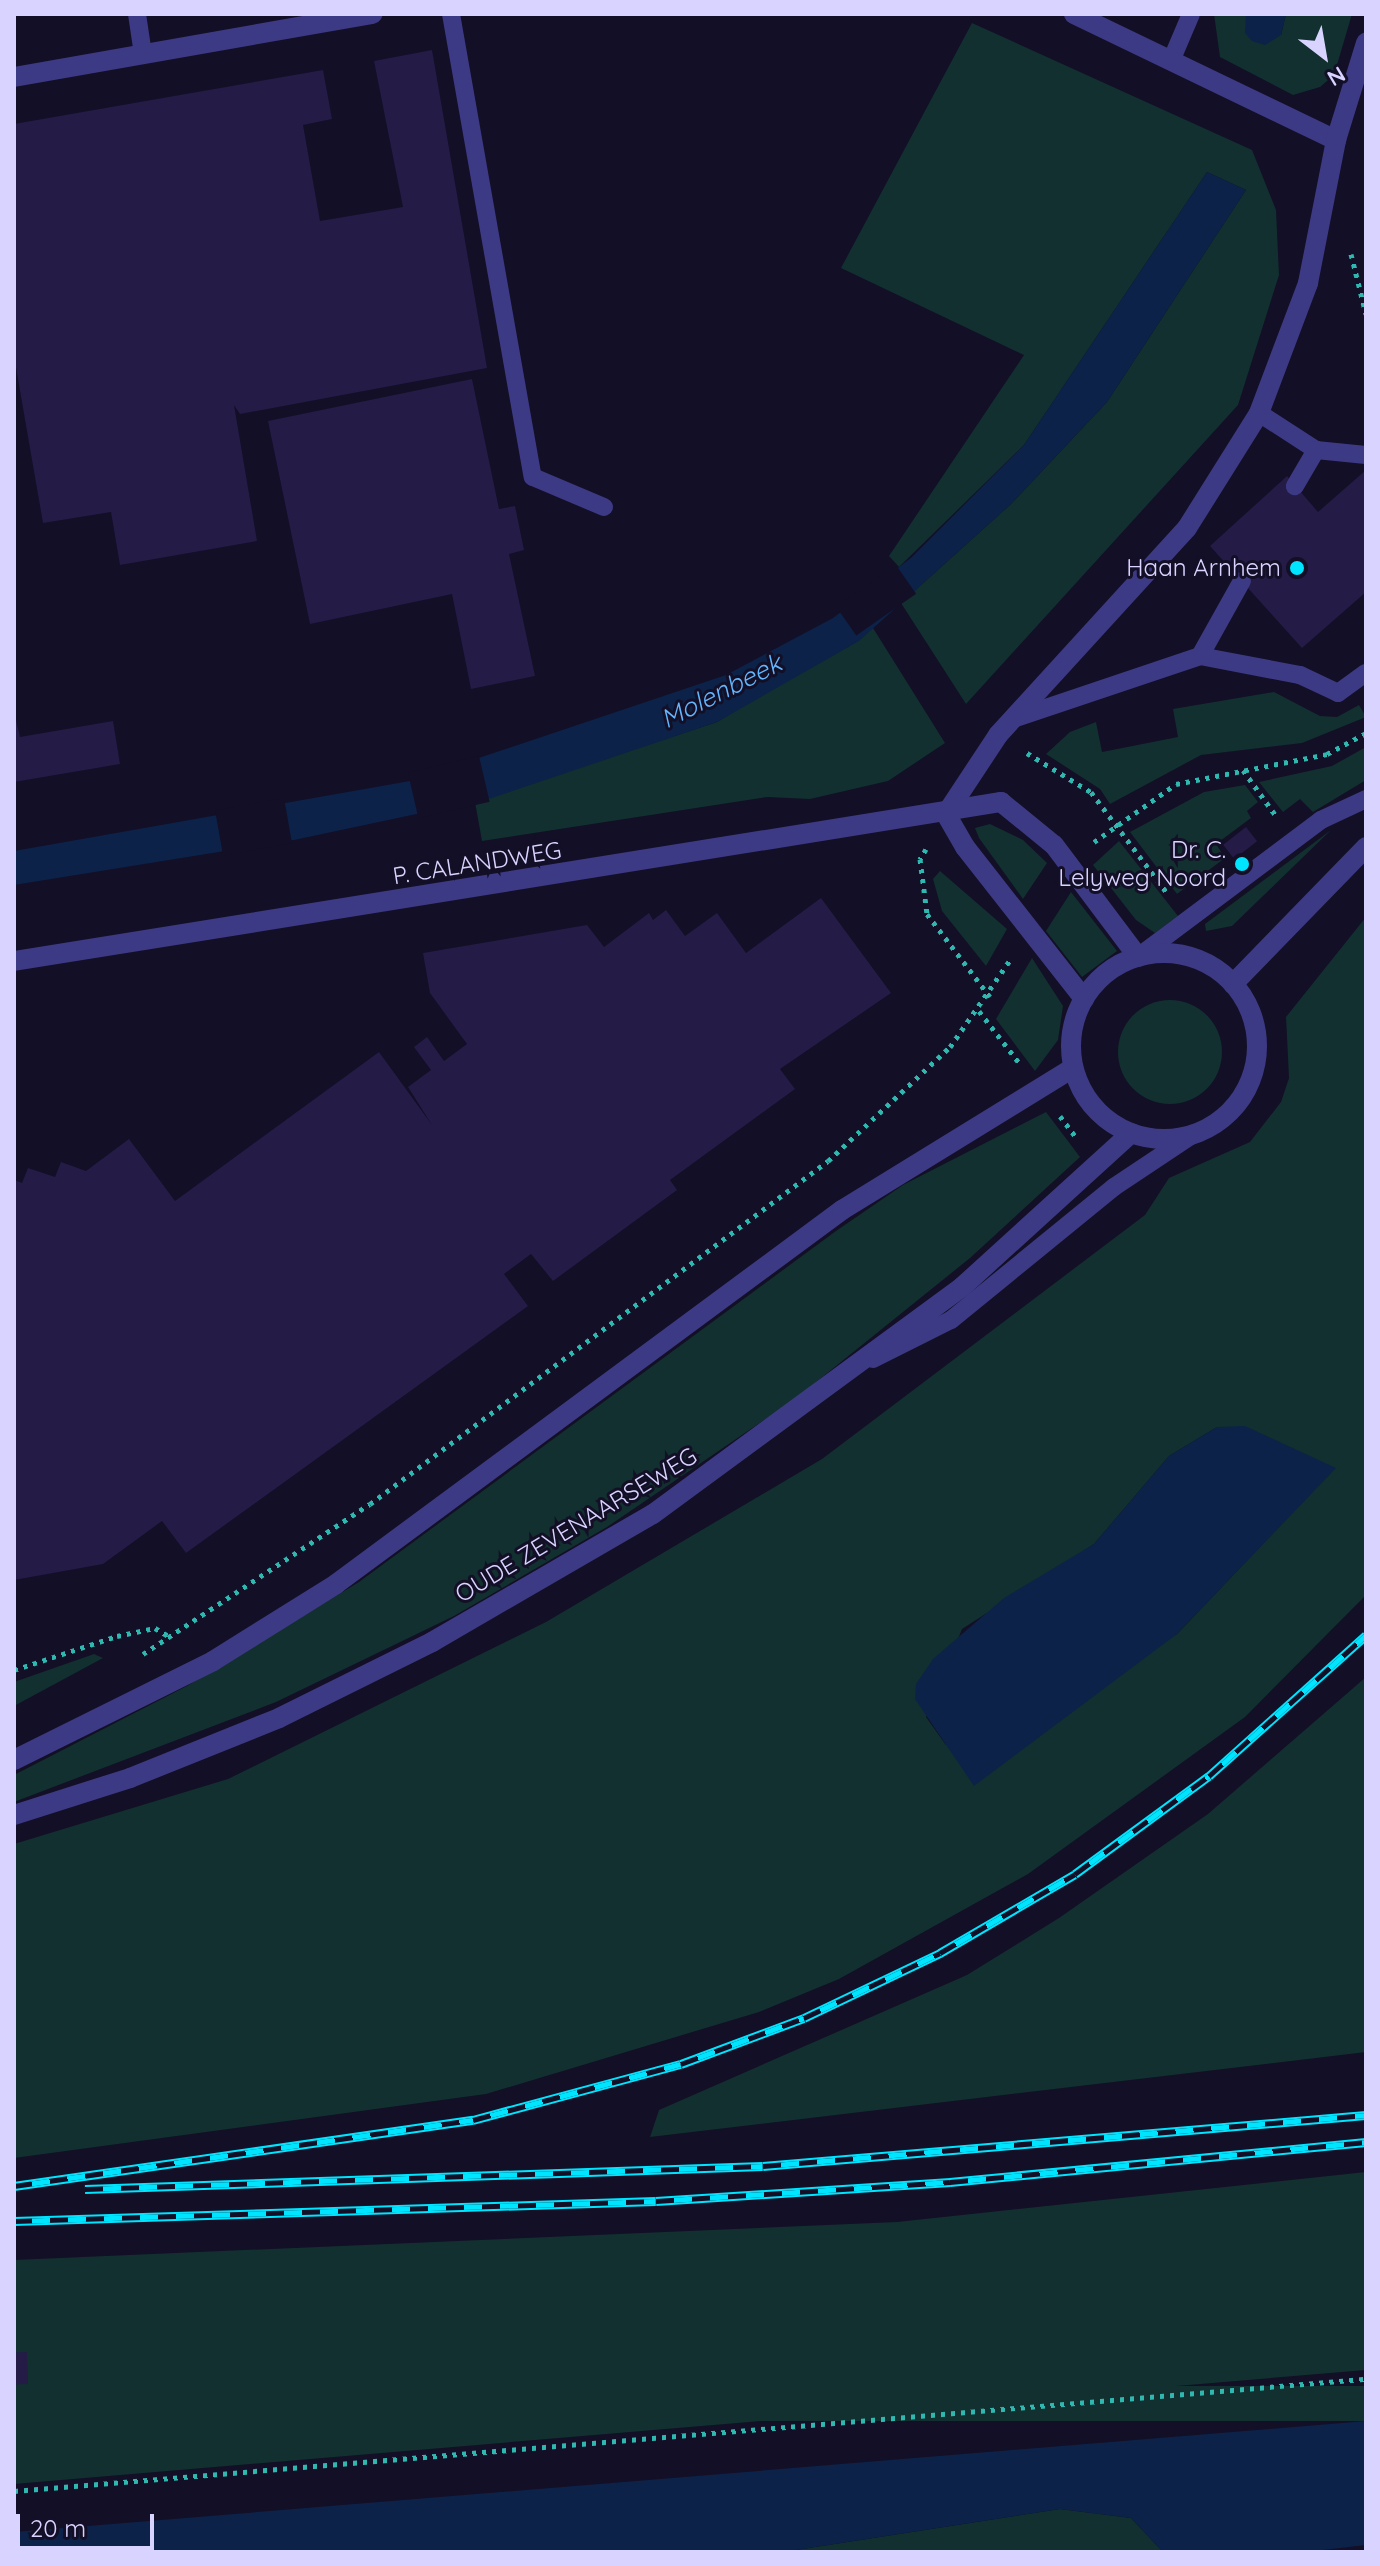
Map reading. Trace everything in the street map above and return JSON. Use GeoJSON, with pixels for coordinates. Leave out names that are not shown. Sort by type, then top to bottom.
{"type":"FeatureCollection","features":[{"type":"Feature","properties":{"kind":"street"},"geometry":{"type":"LineString","coordinates":[[14,77],[372,14]]}},
{"type":"Feature","properties":{"kind":"street"},"geometry":{"type":"LineString","coordinates":[[1074,14],[1336,140]]}},
{"type":"Feature","properties":{"kind":"street"},"geometry":{"type":"LineString","coordinates":[[1084,999],[1027,930],[946,814],[998,735],[1187,528],[1259,413],[1308,283],[1336,140],[1366,43]]}},
{"type":"Feature","properties":{"kind":"street","name":"P. CALANDWEG"},"geometry":{"type":"LineString","coordinates":[[14,961],[946,814],[1001,802],[1029,820],[1069,863],[1138,957]]}},
{"type":"Feature","properties":{"kind":"street"},"geometry":{"type":"LineString","coordinates":[[1233,984],[1366,847]]}},
{"type":"Feature","properties":{"kind":"street"},"geometry":{"type":"LineString","coordinates":[[1138,957],[1190,957],[1233,984],[1255,1031],[1254,1069],[1237,1104],[1195,1133],[1156,1139],[1131,1133],[1098,1112],[1073,1068],[1072,1030],[1084,999],[1104,974],[1138,957]]}},
{"type":"Feature","properties":{"kind":"street"},"geometry":{"type":"LineString","coordinates":[[14,1760],[213,1661],[336,1584],[842,1210],[1073,1068]]}},
{"type":"Feature","properties":{"kind":"street","name":"OUDE ZEVENAARSEWEG"},"geometry":{"type":"LineString","coordinates":[[14,1815],[130,1778],[279,1718],[432,1642],[653,1514],[857,1368],[962,1287],[1131,1133]]}},
{"type":"Feature","properties":{"kind":"lane"},"geometry":{"type":"LineString","coordinates":[[137,14],[143,54]]}},
{"type":"Feature","properties":{"kind":"lane"},"geometry":{"type":"LineString","coordinates":[[451,14],[533,477],[604,507]]}},
{"type":"Feature","properties":{"kind":"lane"},"geometry":{"type":"LineString","coordinates":[[1171,61],[1191,14]]}},
{"type":"Feature","properties":{"kind":"lane"},"geometry":{"type":"LineString","coordinates":[[1259,413],[1316,450],[1366,455]]}},
{"type":"Feature","properties":{"kind":"lane"},"geometry":{"type":"LineString","coordinates":[[1295,486],[1316,450]]}},
{"type":"Feature","properties":{"kind":"lane"},"geometry":{"type":"LineString","coordinates":[[1200,656],[1242,581]]}},
{"type":"Feature","properties":{"kind":"lane"},"geometry":{"type":"LineString","coordinates":[[1016,718],[1200,656],[1300,675],[1338,693],[1366,673]]}},
{"type":"Feature","properties":{"kind":"lane"},"geometry":{"type":"LineString","coordinates":[[1138,957],[1321,820],[1366,799]]}},
{"type":"Feature","properties":{"kind":"lane"},"geometry":{"type":"LineString","coordinates":[[857,1368],[951,1320],[1114,1187],[1195,1133]]}},
{"type":"Feature","properties":{"kind":"path"},"geometry":{"type":"LineString","coordinates":[[1069,863],[1116,825],[1176,784],[1327,754],[1366,733]]}},
{"type":"Feature","properties":{"kind":"path"},"geometry":{"type":"LineString","coordinates":[[998,735],[1091,792],[1170,897]]}},
{"type":"Feature","properties":{"kind":"path"},"geometry":{"type":"LineString","coordinates":[[1243,770],[1286,830]]}},
{"type":"Feature","properties":{"kind":"path"},"geometry":{"type":"LineString","coordinates":[[946,814],[920,859],[927,914],[990,997]]}},
{"type":"Feature","properties":{"kind":"path"},"geometry":{"type":"LineString","coordinates":[[134,1660],[381,1496],[828,1161],[899,1101],[979,1011],[1027,930]]}},
{"type":"Feature","properties":{"kind":"path"},"geometry":{"type":"LineString","coordinates":[[979,1011],[1096,1164]]}},
{"type":"Feature","properties":{"kind":"path"},"geometry":{"type":"LineString","coordinates":[[14,1670],[155,1628],[171,1638]]}},
{"type":"Feature","properties":{"kind":"path"},"geometry":{"type":"LineString","coordinates":[[14,2491],[1366,2379]]}},
{"type":"Feature","properties":{"kind":"green space"},"geometry":{"type":"Polygon","coordinates":[[[1214,14],[1246,14],[1281,35],[1286,14],[1352,14],[1334,75],[1320,87],[1293,95],[1220,57],[1214,14]]]}},
{"type":"Feature","properties":{"kind":"green space"},"geometry":{"type":"Polygon","coordinates":[[[972,23],[1252,150],[1276,210],[1279,275],[1238,405],[966,704],[901,603],[1011,504],[1107,402],[1246,190],[1207,172],[1024,445],[899,567],[889,556],[1024,355],[841,268],[972,23]]]}},
{"type":"Feature","properties":{"kind":"green space"},"geometry":{"type":"Polygon","coordinates":[[[873,628],[945,743],[888,781],[810,799],[767,797],[482,841],[475,802],[717,722],[873,628]]]}},
{"type":"Feature","properties":{"kind":"green space"},"geometry":{"type":"Polygon","coordinates":[[[1274,692],[1320,716],[1337,717],[1359,705],[1366,717],[1302,743],[1201,755],[1110,804],[1100,789],[1046,754],[1070,732],[1096,722],[1102,752],[1178,737],[1173,709],[1274,692]]]}},
{"type":"Feature","properties":{"kind":"green space"},"geometry":{"type":"Polygon","coordinates":[[[1366,747],[1366,780],[1313,812],[1300,799],[1283,812],[1259,782],[1332,766],[1366,747]]]}},
{"type":"Feature","properties":{"kind":"green space"},"geometry":{"type":"Polygon","coordinates":[[[1245,785],[1258,802],[1247,811],[1251,818],[1216,844],[1225,858],[1177,894],[1130,832],[1204,792],[1245,785]]]}},
{"type":"Feature","properties":{"kind":"green space"},"geometry":{"type":"Polygon","coordinates":[[[990,824],[1023,840],[1047,863],[1023,899],[979,838],[975,828],[990,824]]]}},
{"type":"Feature","properties":{"kind":"green space"},"geometry":{"type":"Polygon","coordinates":[[[1331,830],[1232,926],[1206,931],[1205,924],[1331,830]]]}},
{"type":"Feature","properties":{"kind":"green space"},"geometry":{"type":"Polygon","coordinates":[[[1119,841],[1178,916],[1155,933],[1136,920],[1093,865],[1119,841]]]}},
{"type":"Feature","properties":{"kind":"green space"},"geometry":{"type":"Polygon","coordinates":[[[940,871],[1007,929],[986,966],[942,911],[933,879],[940,871]]]}},
{"type":"Feature","properties":{"kind":"green space"},"geometry":{"type":"Polygon","coordinates":[[[1071,892],[1117,951],[1082,977],[1046,931],[1071,892]]]}},
{"type":"Feature","properties":{"kind":"green space"},"geometry":{"type":"Polygon","coordinates":[[[1366,917],[1366,1595],[1245,1717],[1028,1874],[839,1979],[759,2012],[486,2094],[14,2158],[14,1844],[228,1779],[546,1622],[822,1459],[1145,1215],[1169,1178],[1250,1142],[1281,1102],[1289,1078],[1286,1017],[1366,917]],[[1217,1427],[1169,1456],[1094,1544],[962,1629],[926,1717],[946,1745],[1177,1634],[1335,1468],[1217,1427]]]}},
{"type":"Feature","properties":{"kind":"green space"},"geometry":{"type":"Polygon","coordinates":[[[1032,958],[1063,1006],[1058,1040],[1035,1071],[996,1019],[1032,958]]]}},
{"type":"Feature","properties":{"kind":"green space"},"geometry":{"type":"Polygon","coordinates":[[[1170,1000],[1190,1004],[1207,1015],[1218,1032],[1222,1052],[1218,1072],[1207,1089],[1190,1100],[1170,1104],[1150,1100],[1133,1089],[1122,1072],[1118,1052],[1122,1032],[1133,1015],[1150,1004],[1170,1000]]]}},
{"type":"Feature","properties":{"kind":"green space"},"geometry":{"type":"Polygon","coordinates":[[[1046,1112],[1080,1157],[970,1258],[795,1399],[607,1527],[454,1616],[276,1702],[14,1802],[14,1775],[187,1686],[359,1582],[903,1185],[1046,1112]]]}},
{"type":"Feature","properties":{"kind":"green space"},"geometry":{"type":"Polygon","coordinates":[[[94,1654],[103,1658],[14,1706],[14,1682],[94,1654]]]}},
{"type":"Feature","properties":{"kind":"green space"},"geometry":{"type":"Polygon","coordinates":[[[1366,1677],[1366,2052],[650,2137],[659,2110],[967,1975],[1059,1918],[1208,1814],[1366,1677]]]}},
{"type":"Feature","properties":{"kind":"green space"},"geometry":{"type":"Polygon","coordinates":[[[1366,2172],[1366,2370],[14,2484],[14,2260],[897,2222],[1366,2172]]]}},
{"type":"Feature","properties":{"kind":"green space"},"geometry":{"type":"Polygon","coordinates":[[[14,2386],[1366,2386],[1366,2421],[14,2421],[14,2386]]]}},
{"type":"Feature","properties":{"kind":"green space"},"geometry":{"type":"Polygon","coordinates":[[[1060,2509],[1131,2518],[1163,2552],[783,2552],[1060,2509]]]}},
{"type":"Feature","properties":{"kind":"water"},"geometry":{"type":"Polygon","coordinates":[[[1246,14],[1286,14],[1281,35],[1265,45],[1252,41],[1245,33],[1246,14]]]}},
{"type":"Feature","properties":{"kind":"water","name":"Molenbeek"},"geometry":{"type":"Polygon","coordinates":[[[1207,172],[1246,190],[1107,402],[1011,504],[859,641],[717,722],[492,798],[294,840],[14,885],[14,851],[410,781],[726,675],[833,618],[912,557],[1024,445],[1207,172]]]}},
{"type":"Feature","properties":{"kind":"water"},"geometry":{"type":"Polygon","coordinates":[[[1245,1426],[1336,1468],[1177,1634],[974,1786],[915,1699],[916,1684],[933,1659],[1004,1598],[1094,1544],[1169,1456],[1217,1427],[1245,1426]]]}},
{"type":"Feature","properties":{"kind":"water"},"geometry":{"type":"Polygon","coordinates":[[[1366,2421],[1366,2545],[1306,2552],[1163,2552],[1131,2518],[1060,2509],[783,2552],[14,2552],[14,2532],[1366,2421]]]}},
{"type":"Feature","properties":{"kind":"pier"},"geometry":{"type":"Polygon","coordinates":[[[896,565],[916,594],[856,636],[836,607],[896,565]]]}},
{"type":"Feature","properties":{"kind":"pier"},"geometry":{"type":"Polygon","coordinates":[[[479,756],[490,802],[418,818],[408,772],[479,756]]]}},
{"type":"Feature","properties":{"kind":"pier"},"geometry":{"type":"Polygon","coordinates":[[[284,798],[292,843],[223,855],[215,810],[284,798]]]}},
{"type":"Feature","properties":{"kind":"building"},"geometry":{"type":"Polygon","coordinates":[[[432,50],[487,368],[240,414],[234,405],[257,541],[120,565],[111,512],[43,523],[14,356],[14,124],[323,70],[332,119],[303,125],[320,221],[403,207],[374,61],[432,50]]]}},
{"type":"Feature","properties":{"kind":"building"},"geometry":{"type":"Polygon","coordinates":[[[472,379],[499,509],[515,506],[524,550],[509,554],[535,676],[471,689],[452,594],[310,624],[268,421],[472,379]]]}},
{"type":"Feature","properties":{"kind":"building"},"geometry":{"type":"Polygon","coordinates":[[[1366,470],[1366,592],[1302,648],[1210,546],[1287,476],[1318,512],[1366,470]]]}},
{"type":"Feature","properties":{"kind":"building"},"geometry":{"type":"Polygon","coordinates":[[[14,711],[20,737],[113,721],[120,764],[14,782],[14,711]]]}},
{"type":"Feature","properties":{"kind":"building"},"geometry":{"type":"Polygon","coordinates":[[[1246,827],[1257,841],[1234,859],[1223,845],[1246,827]]]}},
{"type":"Feature","properties":{"kind":"building"},"geometry":{"type":"Polygon","coordinates":[[[821,898],[891,993],[780,1069],[795,1089],[670,1180],[677,1190],[553,1281],[531,1254],[504,1274],[528,1306],[186,1553],[162,1521],[103,1564],[14,1580],[14,1180],[22,1183],[28,1168],[55,1177],[61,1162],[86,1171],[129,1139],[175,1201],[379,1052],[432,1125],[408,1087],[431,1070],[414,1047],[427,1037],[444,1061],[467,1044],[430,993],[423,953],[587,925],[604,947],[649,913],[653,920],[666,910],[685,936],[717,913],[746,953],[821,898]]]}},
{"type":"Feature","properties":{"kind":"building"},"geometry":{"type":"Polygon","coordinates":[[[14,2352],[27,2352],[28,2384],[15,2384],[14,2352]]]}},
{"type":"Feature","properties":{"kind":"railway"},"geometry":{"type":"LineString","coordinates":[[14,2186],[473,2120],[681,2064],[804,2018],[940,1953],[1075,1874],[1209,1776],[1366,1635]]}},
{"type":"Feature","properties":{"kind":"railway"},"geometry":{"type":"LineString","coordinates":[[85,2189],[763,2166],[1366,2115]]}},
{"type":"Feature","properties":{"kind":"railway"},"geometry":{"type":"LineString","coordinates":[[14,2221],[656,2201],[950,2182],[1366,2142]]}},
{"type":"Feature","properties":{"kind":"place","name":"Haan Arnhem"},"geometry":{"type":"Point","coordinates":[1297,568]}},
{"type":"Feature","properties":{"kind":"place","name":"Dr. C. Lelyweg Noord"},"geometry":{"type":"Point","coordinates":[1242,864]}}]}
